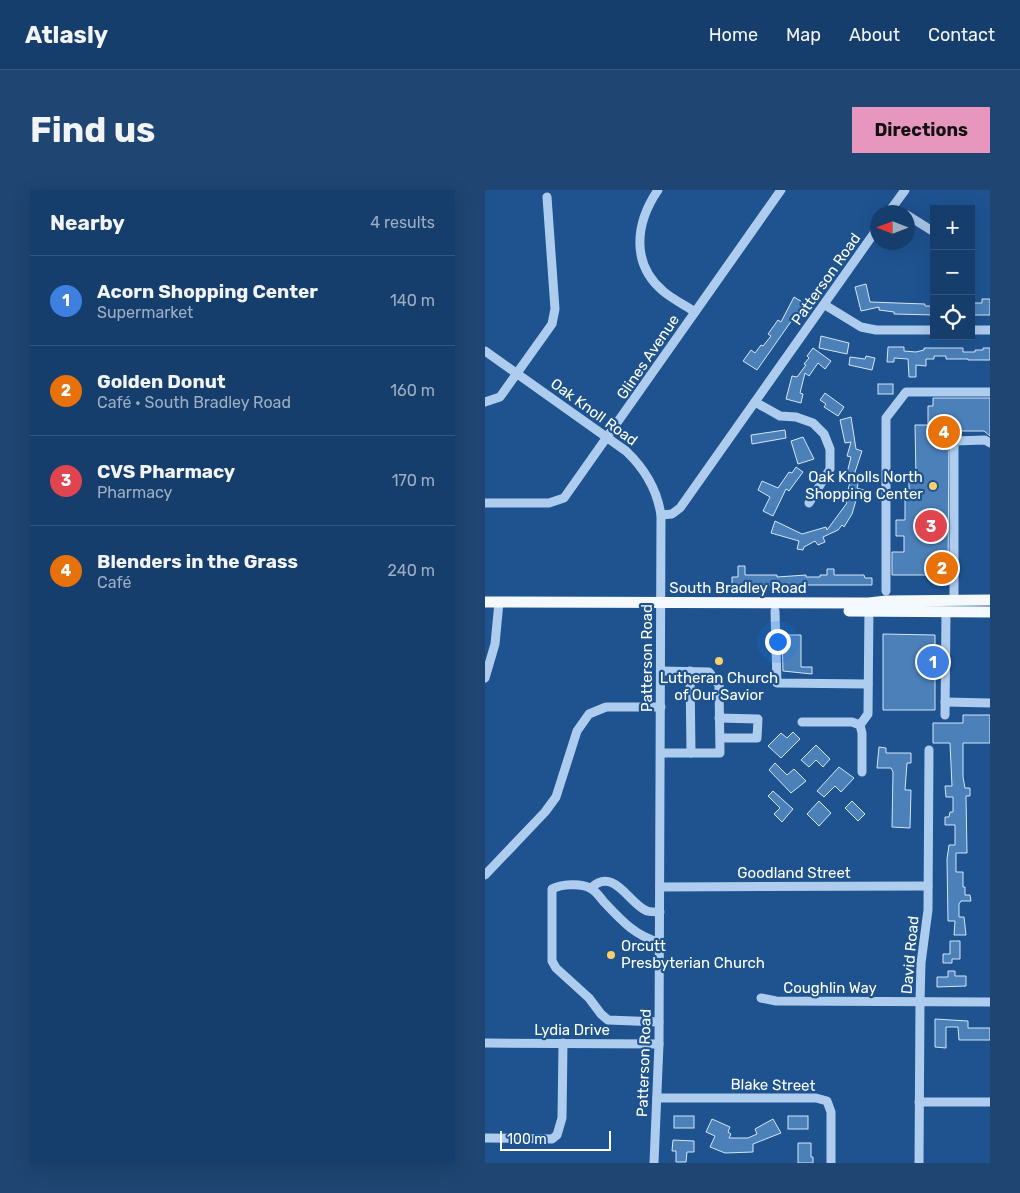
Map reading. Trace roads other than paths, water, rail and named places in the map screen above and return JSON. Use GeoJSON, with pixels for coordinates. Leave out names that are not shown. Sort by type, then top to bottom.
{"type":"FeatureCollection","features":[{"type":"Feature","properties":{"kind":"main road","name":"South Bradley Road"},"geometry":{"type":"LineString","coordinates":[[661,606],[775,610],[869,607],[896,600],[990,600]]}},
{"type":"Feature","properties":{"kind":"main road"},"geometry":{"type":"LineString","coordinates":[[896,600],[908,606],[937,606],[946,612],[956,607],[990,605]]}},
{"type":"Feature","properties":{"kind":"main road","name":"South Bradley Road"},"geometry":{"type":"LineString","coordinates":[[485,602],[499,605],[869,607],[946,612],[990,612]]}},
{"type":"Feature","properties":{"kind":"main road","name":"South Bradley Road"},"geometry":{"type":"LineString","coordinates":[[485,609],[499,605]]}},
{"type":"Feature","properties":{"kind":"street"},"geometry":{"type":"LineString","coordinates":[[658,190],[645,211],[639,251],[643,264],[662,290],[695,312]]}},
{"type":"Feature","properties":{"kind":"street","name":"Glines Avenue"},"geometry":{"type":"LineString","coordinates":[[485,503],[557,502],[569,492],[609,438],[781,190]]}},
{"type":"Feature","properties":{"kind":"street"},"geometry":{"type":"LineString","coordinates":[[895,205],[905,190]]}},
{"type":"Feature","properties":{"kind":"street"},"geometry":{"type":"LineString","coordinates":[[485,402],[500,397],[518,374],[549,328],[555,309],[547,197]]}},
{"type":"Feature","properties":{"kind":"street"},"geometry":{"type":"LineString","coordinates":[[915,220],[930,229]]}},
{"type":"Feature","properties":{"kind":"street","name":"Patterson Road"},"geometry":{"type":"LineString","coordinates":[[654,1163],[659,1044],[661,515],[672,514],[680,508],[870,239]]}},
{"type":"Feature","properties":{"kind":"street"},"geometry":{"type":"LineString","coordinates":[[825,305],[861,327],[876,330],[930,330]]}},
{"type":"Feature","properties":{"kind":"street"},"geometry":{"type":"LineString","coordinates":[[975,330],[990,330]]}},
{"type":"Feature","properties":{"kind":"street","name":"Oak Knoll Road"},"geometry":{"type":"LineString","coordinates":[[485,351],[626,451],[644,471],[653,486],[661,515]]}},
{"type":"Feature","properties":{"kind":"street"},"geometry":{"type":"LineString","coordinates":[[886,591],[886,418],[906,392],[990,392]]}},
{"type":"Feature","properties":{"kind":"street"},"geometry":{"type":"LineString","coordinates":[[755,402],[780,416],[805,419],[813,423],[824,434],[830,449],[830,469],[809,503]]}},
{"type":"Feature","properties":{"kind":"street"},"geometry":{"type":"LineString","coordinates":[[954,600],[954,441],[985,440],[990,443]]}},
{"type":"Feature","properties":{"kind":"street"},"geometry":{"type":"LineString","coordinates":[[485,678],[495,644],[499,605]]}},
{"type":"Feature","properties":{"kind":"street"},"geometry":{"type":"LineString","coordinates":[[859,725],[868,714],[869,607]]}},
{"type":"Feature","properties":{"kind":"street"},"geometry":{"type":"LineString","coordinates":[[775,610],[777,683],[868,684]]}},
{"type":"Feature","properties":{"kind":"street"},"geometry":{"type":"LineString","coordinates":[[945,715],[946,612]]}},
{"type":"Feature","properties":{"kind":"street"},"geometry":{"type":"LineString","coordinates":[[661,671],[709,672],[719,684],[721,738],[720,753],[661,753]]}},
{"type":"Feature","properties":{"kind":"street"},"geometry":{"type":"LineString","coordinates":[[690,671],[691,753]]}},
{"type":"Feature","properties":{"kind":"street"},"geometry":{"type":"LineString","coordinates":[[945,702],[990,703]]}},
{"type":"Feature","properties":{"kind":"street"},"geometry":{"type":"LineString","coordinates":[[485,875],[556,798],[577,731],[581,722],[589,714],[607,708],[661,707]]}},
{"type":"Feature","properties":{"kind":"street"},"geometry":{"type":"LineString","coordinates":[[719,718],[758,718],[757,738],[721,738]]}},
{"type":"Feature","properties":{"kind":"street"},"geometry":{"type":"LineString","coordinates":[[802,722],[852,722],[859,725],[863,733],[862,772]]}},
{"type":"Feature","properties":{"kind":"street","name":"David Road"},"geometry":{"type":"LineString","coordinates":[[919,1163],[920,1002],[921,963],[928,910],[929,750]]}},
{"type":"Feature","properties":{"kind":"street"},"geometry":{"type":"LineString","coordinates":[[591,888],[604,881],[612,882],[647,911],[660,912]]}},
{"type":"Feature","properties":{"kind":"street"},"geometry":{"type":"LineString","coordinates":[[659,942],[646,939],[630,928],[591,888],[579,885],[557,886],[552,889],[552,961],[556,968],[589,998],[601,1014],[609,1020],[659,1022]]}},
{"type":"Feature","properties":{"kind":"street","name":"Goodland Street"},"geometry":{"type":"LineString","coordinates":[[660,887],[928,886]]}},
{"type":"Feature","properties":{"kind":"street","name":"Coughlin Way"},"geometry":{"type":"LineString","coordinates":[[761,998],[776,1001],[990,1002]]}},
{"type":"Feature","properties":{"kind":"street","name":"Lydia Drive"},"geometry":{"type":"LineString","coordinates":[[485,1043],[659,1044]]}},
{"type":"Feature","properties":{"kind":"street"},"geometry":{"type":"LineString","coordinates":[[485,1138],[552,1139],[557,1135],[562,1118],[563,1043]]}},
{"type":"Feature","properties":{"kind":"street","name":"Blake Street"},"geometry":{"type":"LineString","coordinates":[[657,1098],[817,1098],[827,1101],[831,1112],[831,1163]]}},
{"type":"Feature","properties":{"kind":"street"},"geometry":{"type":"LineString","coordinates":[[919,1102],[990,1102]]}},
{"type":"Feature","properties":{"kind":"place","name":"Blenders in the Grass"},"geometry":{"type":"Point","coordinates":[944,432]}},
{"type":"Feature","properties":{"kind":"place","name":"Oak Knolls North Shopping Center"},"geometry":{"type":"Point","coordinates":[933,486]}},
{"type":"Feature","properties":{"kind":"place","name":"CVS Pharmacy"},"geometry":{"type":"Point","coordinates":[931,526]}},
{"type":"Feature","properties":{"kind":"place","name":"Golden Donut"},"geometry":{"type":"Point","coordinates":[942,568]}},
{"type":"Feature","properties":{"kind":"place","name":"Lutheran Church of Our Savior"},"geometry":{"type":"Point","coordinates":[719,661]}},
{"type":"Feature","properties":{"kind":"place","name":"Acorn Shopping Center"},"geometry":{"type":"Point","coordinates":[933,662]}},
{"type":"Feature","properties":{"kind":"place","name":"Orcutt Presbyterian Church"},"geometry":{"type":"Point","coordinates":[611,955]}}]}
